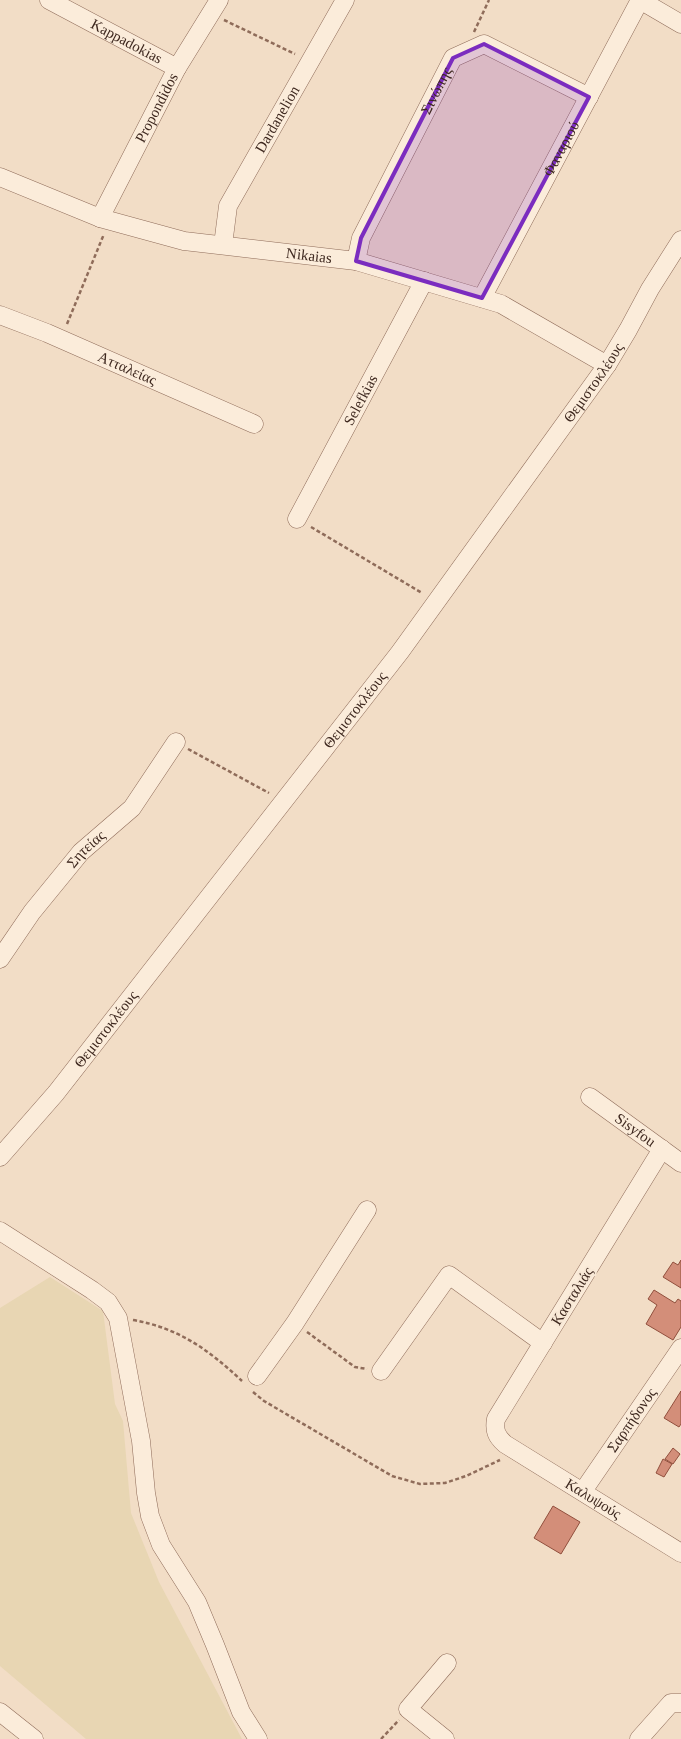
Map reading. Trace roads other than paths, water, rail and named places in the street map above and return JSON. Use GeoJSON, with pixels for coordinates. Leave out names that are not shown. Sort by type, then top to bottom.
{"type":"FeatureCollection","features":[{"type":"Feature","properties":{"kind":"street","name":"Kappadokias"},"geometry":{"type":"LineString","coordinates":[[49,0],[70,4],[177,68]]}},
{"type":"Feature","properties":{"kind":"street","name":"Dardanelion"},"geometry":{"type":"LineString","coordinates":[[223,245],[228,206],[345,0]]}},
{"type":"Feature","properties":{"kind":"street"},"geometry":{"type":"LineString","coordinates":[[640,0],[681,24]]}},
{"type":"Feature","properties":{"kind":"street","name":"Φαναριού"},"geometry":{"type":"LineString","coordinates":[[482,298],[640,0]]}},
{"type":"Feature","properties":{"kind":"street","name":"Propondidos"},"geometry":{"type":"LineString","coordinates":[[104,219],[177,68],[215,7]]}},
{"type":"Feature","properties":{"kind":"street","name":"Σινώπης"},"geometry":{"type":"LineString","coordinates":[[356,261],[361,238],[453,58],[484,44],[589,97]]}},
{"type":"Feature","properties":{"kind":"street","name":"Nikaias"},"geometry":{"type":"LineString","coordinates":[[0,177],[104,219],[184,241],[356,261],[482,298],[501,304],[607,364]]}},
{"type":"Feature","properties":{"kind":"street","name":"Θεμιστοκλέους"},"geometry":{"type":"LineString","coordinates":[[2,1152],[56,1093],[400,652],[607,364],[650,289],[681,240]]}},
{"type":"Feature","properties":{"kind":"street","name":"Selefkias"},"geometry":{"type":"LineString","coordinates":[[297,519],[424,281]]}},
{"type":"Feature","properties":{"kind":"street","name":"Ατταλείας"},"geometry":{"type":"LineString","coordinates":[[0,315],[61,339],[254,424]]}},
{"type":"Feature","properties":{"kind":"street","name":"Σητείας"},"geometry":{"type":"LineString","coordinates":[[0,959],[32,912],[81,852],[132,808],[176,742]]}},
{"type":"Feature","properties":{"kind":"street","name":"Sisyfou"},"geometry":{"type":"LineString","coordinates":[[590,1097],[681,1162]]}},
{"type":"Feature","properties":{"kind":"street","name":"Κασταλιάς"},"geometry":{"type":"LineString","coordinates":[[511,1448],[497,1436],[494,1427],[496,1418],[662,1150]]}},
{"type":"Feature","properties":{"kind":"street"},"geometry":{"type":"LineString","coordinates":[[250,1383],[295,1323],[367,1210]]}},
{"type":"Feature","properties":{"kind":"street"},"geometry":{"type":"LineString","coordinates":[[0,1232],[92,1290],[108,1302],[118,1318],[141,1441],[150,1516],[161,1545],[197,1602],[241,1712],[258,1739]]}},
{"type":"Feature","properties":{"kind":"street"},"geometry":{"type":"LineString","coordinates":[[381,1371],[449,1275],[543,1344]]}},
{"type":"Feature","properties":{"kind":"street","name":"Σαρπήδονος"},"geometry":{"type":"LineString","coordinates":[[583,1491],[681,1348]]}},
{"type":"Feature","properties":{"kind":"street","name":"Καλυψούς"},"geometry":{"type":"LineString","coordinates":[[511,1448],[681,1553]]}},
{"type":"Feature","properties":{"kind":"street"},"geometry":{"type":"LineString","coordinates":[[446,1739],[408,1709],[447,1663]]}},
{"type":"Feature","properties":{"kind":"street"},"geometry":{"type":"LineString","coordinates":[[639,1739],[671,1703],[681,1703]]}},
{"type":"Feature","properties":{"kind":"street"},"geometry":{"type":"LineString","coordinates":[[0,1712],[34,1739]]}}]}
